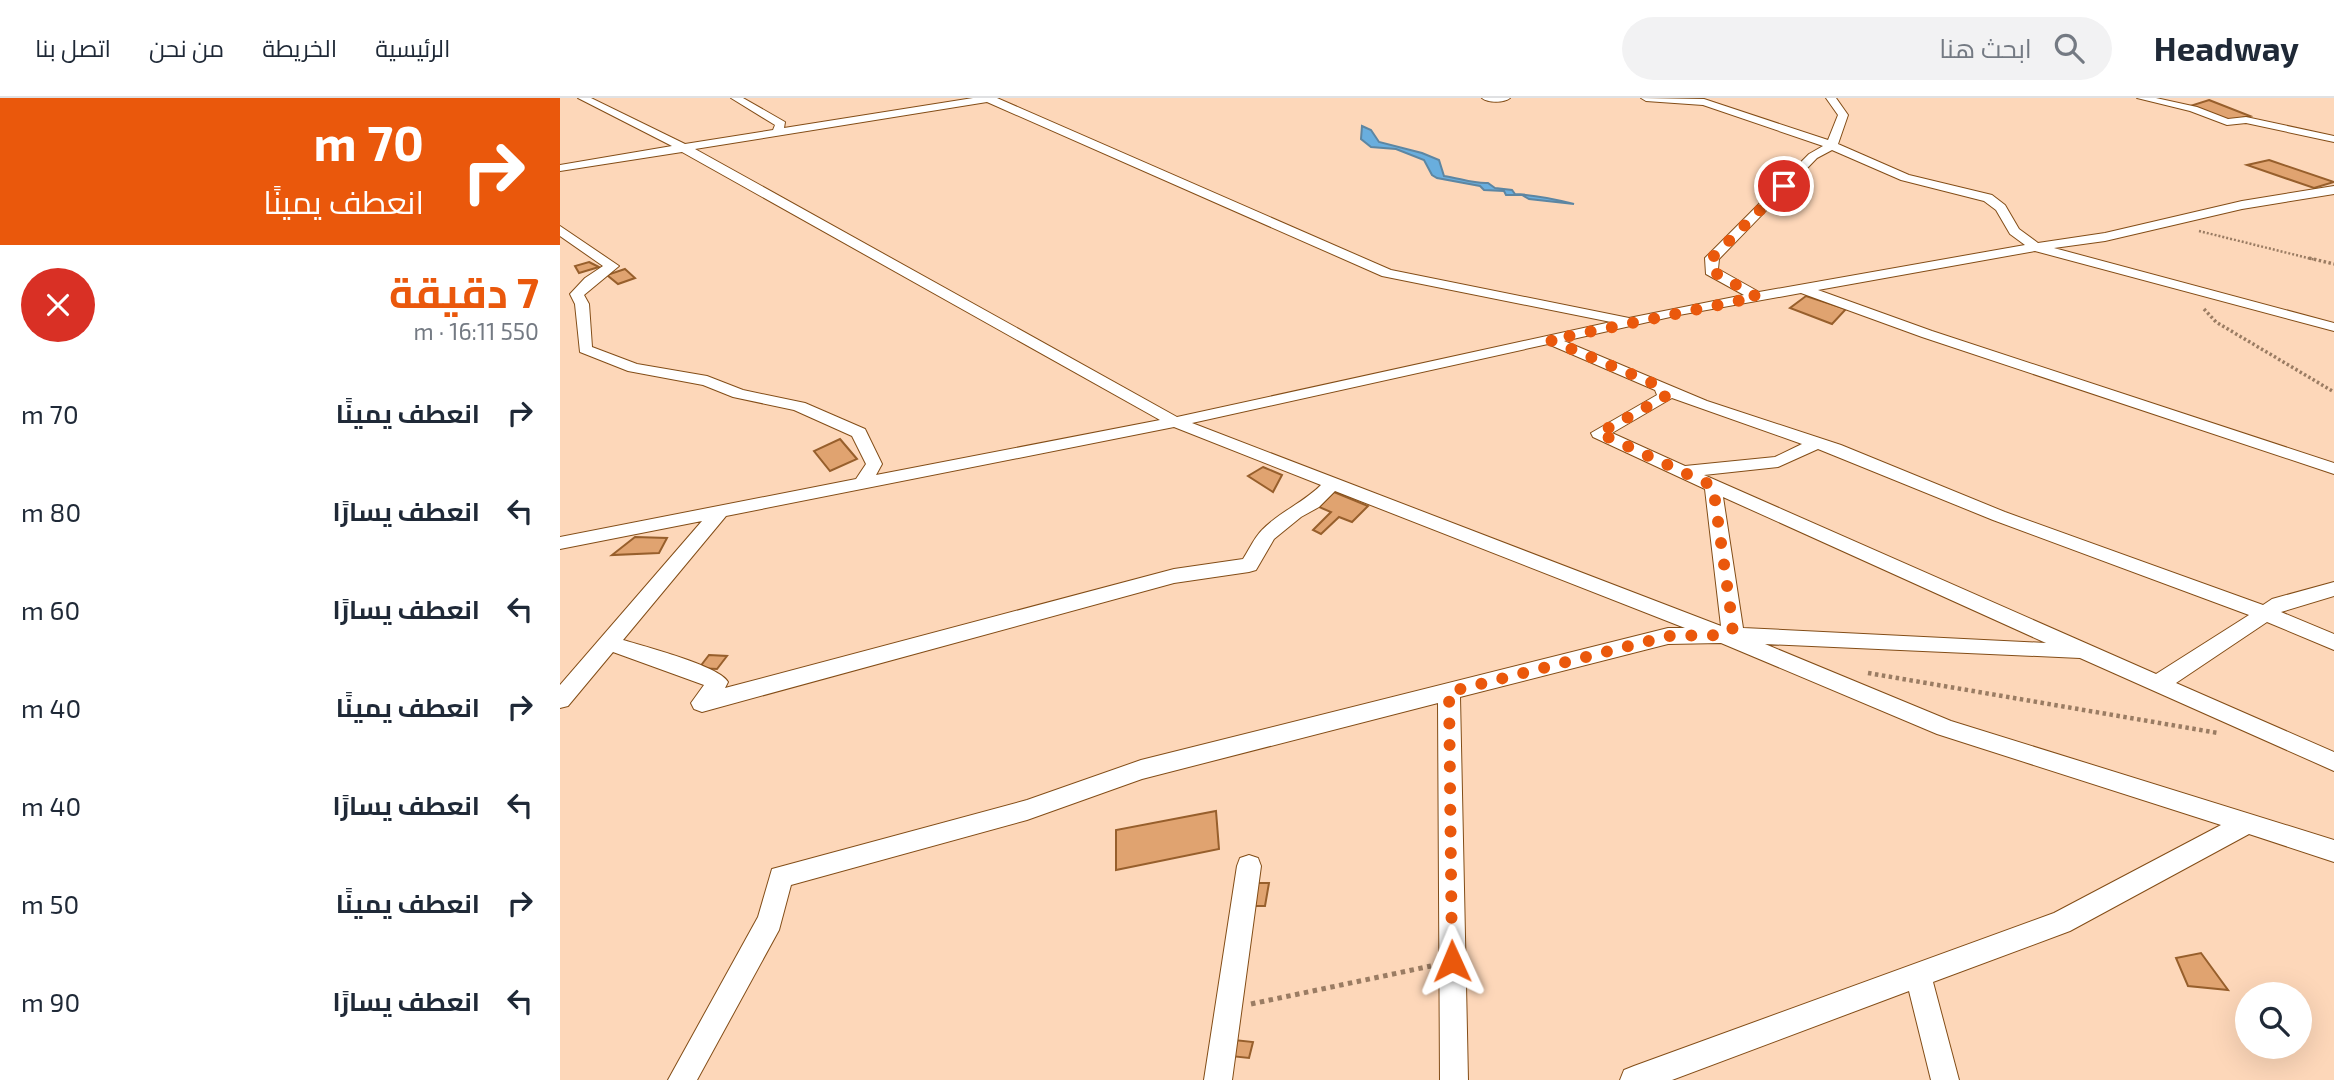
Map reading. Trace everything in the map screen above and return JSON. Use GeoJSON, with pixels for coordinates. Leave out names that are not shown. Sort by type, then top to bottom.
{"type":"FeatureCollection","features":[{"type":"Feature","properties":{"kind":"street"},"geometry":{"type":"LineString","coordinates":[[583,98],[682,147],[1175,422],[1723,635],[1945,727],[2334,852]]}},
{"type":"Feature","properties":{"kind":"street"},"geometry":{"type":"LineString","coordinates":[[736,98],[781,124],[777,133]]}},
{"type":"Feature","properties":{"kind":"street"},"geometry":{"type":"LineString","coordinates":[[560,168],[989,98],[1387,273],[1631,322]]}},
{"type":"Feature","properties":{"kind":"street"},"geometry":{"type":"LineString","coordinates":[[1487,98],[1505,98]]}},
{"type":"Feature","properties":{"kind":"street"},"geometry":{"type":"LineString","coordinates":[[1646,98],[1704,102],[1832,145],[1905,178],[1988,198],[2001,208],[2014,231],[2036,247],[2114,271],[2334,327]]}},
{"type":"Feature","properties":{"kind":"street"},"geometry":{"type":"LineString","coordinates":[[1757,297],[1712,271],[1712,258],[1813,156],[1832,145],[1843,116],[1831,98]]}},
{"type":"Feature","properties":{"kind":"street"},"geometry":{"type":"LineString","coordinates":[[2142,98],[2193,109],[2227,122],[2246,120],[2334,139]]}},
{"type":"Feature","properties":{"kind":"street"},"geometry":{"type":"LineString","coordinates":[[560,543],[1175,422],[1631,322],[1801,289],[2105,237],[2242,205],[2334,190]]}},
{"type":"Feature","properties":{"kind":"street"},"geometry":{"type":"LineString","coordinates":[[560,230],[612,266],[577,294],[582,304],[585,349],[634,368],[707,382],[739,394],[799,406],[859,433],[874,464],[862,484]]}},
{"type":"Feature","properties":{"kind":"street"},"geometry":{"type":"LineString","coordinates":[[1801,289],[2334,470]]}},
{"type":"Feature","properties":{"kind":"street"},"geometry":{"type":"LineString","coordinates":[[1550,340],[1701,404],[1817,443],[1999,516],[2334,642]]}},
{"type":"Feature","properties":{"kind":"street"},"geometry":{"type":"LineString","coordinates":[[1662,387],[1665,397],[1599,433],[2334,762]]}},
{"type":"Feature","properties":{"kind":"street"},"geometry":{"type":"LineString","coordinates":[[1683,472],[1778,462],[1817,443]]}},
{"type":"Feature","properties":{"kind":"street"},"geometry":{"type":"LineString","coordinates":[[608,643],[689,669],[718,682],[702,703],[1174,576],[1249,565],[1268,535],[1295,513],[1313,503],[1333,483]]}},
{"type":"Feature","properties":{"kind":"street"},"geometry":{"type":"LineString","coordinates":[[1713,486],[1733,628],[1723,635]]}},
{"type":"Feature","properties":{"kind":"street"},"geometry":{"type":"LineString","coordinates":[[560,700],[721,511]]}},
{"type":"Feature","properties":{"kind":"street"},"geometry":{"type":"LineString","coordinates":[[2157,684],[2279,604],[2334,589]]}},
{"type":"Feature","properties":{"kind":"street"},"geometry":{"type":"LineString","coordinates":[[682,1080],[770,921],[781,877],[1027,810],[1142,770],[1668,636],[1723,635],[2087,652]]}},
{"type":"Feature","properties":{"kind":"street"},"geometry":{"type":"LineString","coordinates":[[1449,692],[1454,1080]]}},
{"type":"Feature","properties":{"kind":"street"},"geometry":{"type":"LineString","coordinates":[[1634,1080],[2062,922],[2246,824]]}},
{"type":"Feature","properties":{"kind":"street"},"geometry":{"type":"LineString","coordinates":[[1218,1080],[1249,866]]}},
{"type":"Feature","properties":{"kind":"street"},"geometry":{"type":"LineString","coordinates":[[1917,974],[1945,1080]]}},
{"type":"Feature","properties":{"kind":"path"},"geometry":{"type":"LineString","coordinates":[[2174,222],[2211,234],[2334,264]]}},
{"type":"Feature","properties":{"kind":"path"},"geometry":{"type":"LineString","coordinates":[[2185,288],[2216,322],[2334,392]]}},
{"type":"Feature","properties":{"kind":"path"},"geometry":{"type":"LineString","coordinates":[[1865,672],[2066,709],[2228,734]]}},
{"type":"Feature","properties":{"kind":"path"},"geometry":{"type":"LineString","coordinates":[[1228,1009],[1452,961]]}},
{"type":"Feature","properties":{"kind":"water"},"geometry":{"type":"Polygon","coordinates":[[[1362,126],[1371,130],[1379,142],[1439,160],[1444,176],[1488,183],[1495,188],[1512,190],[1515,194],[1574,204],[1506,195],[1504,191],[1484,190],[1480,186],[1437,178],[1432,175],[1424,160],[1396,149],[1371,147],[1361,139],[1362,126]]]}},
{"type":"Feature","properties":{"kind":"building"},"geometry":{"type":"Polygon","coordinates":[[[2209,100],[2250,116],[2229,121],[2190,106],[2209,100]]]}},
{"type":"Feature","properties":{"kind":"building"},"geometry":{"type":"Polygon","coordinates":[[[2269,160],[2334,182],[2314,188],[2247,165],[2269,160]]]}},
{"type":"Feature","properties":{"kind":"building"},"geometry":{"type":"Polygon","coordinates":[[[589,262],[599,267],[579,273],[575,266],[589,262]]]}},
{"type":"Feature","properties":{"kind":"building"},"geometry":{"type":"Polygon","coordinates":[[[625,269],[635,278],[618,284],[607,275],[625,269]]]}},
{"type":"Feature","properties":{"kind":"building"},"geometry":{"type":"Polygon","coordinates":[[[1806,296],[1846,309],[1832,324],[1790,308],[1806,296]]]}},
{"type":"Feature","properties":{"kind":"building"},"geometry":{"type":"Polygon","coordinates":[[[840,439],[857,459],[830,471],[814,451],[840,439]]]}},
{"type":"Feature","properties":{"kind":"building"},"geometry":{"type":"Polygon","coordinates":[[[1263,467],[1282,475],[1273,492],[1248,476],[1263,467]]]}},
{"type":"Feature","properties":{"kind":"building"},"geometry":{"type":"Polygon","coordinates":[[[1334,492],[1368,506],[1352,522],[1339,517],[1321,534],[1313,530],[1331,512],[1319,507],[1334,492]]]}},
{"type":"Feature","properties":{"kind":"building"},"geometry":{"type":"Polygon","coordinates":[[[635,537],[667,538],[659,553],[612,555],[635,537]]]}},
{"type":"Feature","properties":{"kind":"building"},"geometry":{"type":"Polygon","coordinates":[[[709,655],[727,656],[717,669],[699,668],[709,655]]]}},
{"type":"Feature","properties":{"kind":"building"},"geometry":{"type":"Polygon","coordinates":[[[1216,811],[1219,849],[1116,870],[1116,830],[1216,811]]]}},
{"type":"Feature","properties":{"kind":"building"},"geometry":{"type":"Polygon","coordinates":[[[1255,883],[1269,883],[1265,906],[1251,906],[1255,883]]]}},
{"type":"Feature","properties":{"kind":"building"},"geometry":{"type":"Polygon","coordinates":[[[2201,953],[2228,990],[2188,986],[2176,958],[2201,953]]]}},
{"type":"Feature","properties":{"kind":"building"},"geometry":{"type":"Polygon","coordinates":[[[1234,1040],[1253,1042],[1249,1058],[1230,1056],[1234,1040]]]}},
{"type":"Feature","properties":{"kind":"route"},"geometry":{"type":"LineString","coordinates":[[1452,961],[1449,692],[1668,636],[1723,635],[1733,628],[1713,486],[1599,433],[1665,397],[1662,387],[1550,340],[1679,311],[1757,297],[1712,271],[1712,258],[1784,186]]}}]}
